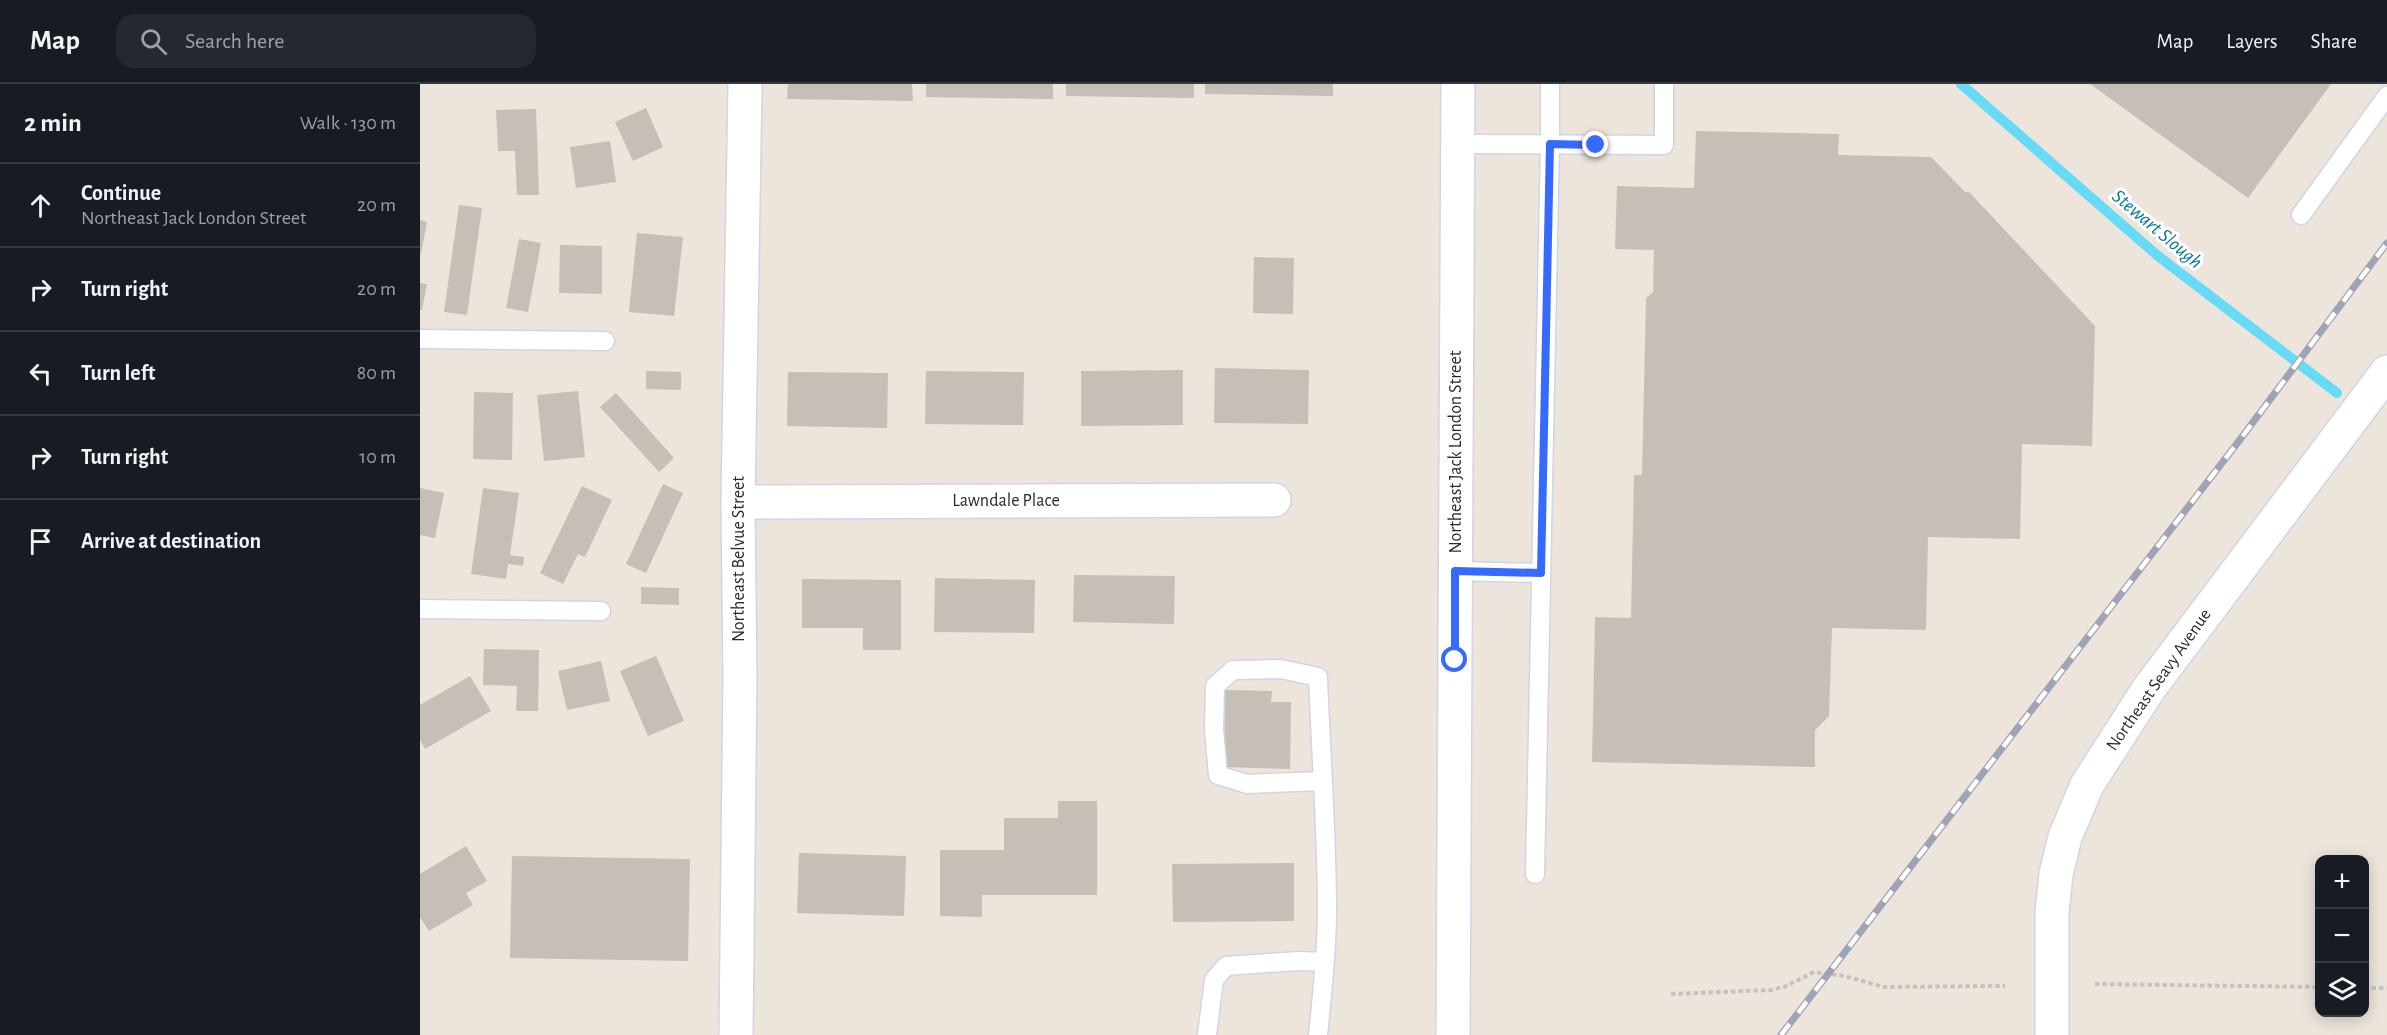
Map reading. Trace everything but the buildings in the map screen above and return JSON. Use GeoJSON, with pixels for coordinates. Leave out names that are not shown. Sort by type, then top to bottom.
{"type":"FeatureCollection","features":[{"type":"Feature","properties":{"kind":"street","name":"Northeast Belvue Street"},"geometry":{"type":"LineString","coordinates":[[736,1035],[740,677],[738,502],[745,84]]}},
{"type":"Feature","properties":{"kind":"street","name":"Northeast Jack London Street"},"geometry":{"type":"LineString","coordinates":[[1453,1035],[1458,84]]}},
{"type":"Feature","properties":{"kind":"street","name":"Northeast Seavy Avenue"},"geometry":{"type":"LineString","coordinates":[[2052,1035],[2052,912],[2055,874],[2065,837],[2087,785],[2148,690],[2387,372]]}},
{"type":"Feature","properties":{"kind":"street","name":"Lawndale Place"},"geometry":{"type":"LineString","coordinates":[[738,502],[1274,500]]}},
{"type":"Feature","properties":{"kind":"lane"},"geometry":{"type":"LineString","coordinates":[[1535,874],[1550,84]]}},
{"type":"Feature","properties":{"kind":"lane"},"geometry":{"type":"LineString","coordinates":[[1457,144],[1664,145],[1664,84]]}},
{"type":"Feature","properties":{"kind":"lane"},"geometry":{"type":"LineString","coordinates":[[2301,215],[2387,96]]}},
{"type":"Feature","properties":{"kind":"lane"},"geometry":{"type":"LineString","coordinates":[[420,339],[605,341]]}},
{"type":"Feature","properties":{"kind":"lane"},"geometry":{"type":"LineString","coordinates":[[1455,571],[1541,573]]}},
{"type":"Feature","properties":{"kind":"lane"},"geometry":{"type":"LineString","coordinates":[[420,609],[601,610]]}},
{"type":"Feature","properties":{"kind":"lane"},"geometry":{"type":"LineString","coordinates":[[1318,1035],[1327,911],[1322,781],[1318,677],[1281,669],[1233,670],[1215,686],[1214,729],[1218,775],[1246,784],[1322,781]]}},
{"type":"Feature","properties":{"kind":"lane"},"geometry":{"type":"LineString","coordinates":[[1207,1035],[1214,980],[1226,966],[1299,961],[1325,962]]}},
{"type":"Feature","properties":{"kind":"path"},"geometry":{"type":"LineString","coordinates":[[1671,994],[1771,990],[1784,987],[1814,972],[1844,976],[1884,987],[2005,986]]}},
{"type":"Feature","properties":{"kind":"path"},"geometry":{"type":"LineString","coordinates":[[2095,984],[2315,987]]}},
{"type":"Feature","properties":{"kind":"path"},"geometry":{"type":"LineString","coordinates":[[2369,988],[2387,988]]}},
{"type":"Feature","properties":{"kind":"waterway","name":"Stewart Slough"},"geometry":{"type":"LineString","coordinates":[[1961,84],[2158,256],[2337,393]]}},
{"type":"Feature","properties":{"kind":"railway"},"geometry":{"type":"LineString","coordinates":[[1781,1035],[2242,437],[2387,243]]}},
{"type":"Feature","properties":{"kind":"route"},"geometry":{"type":"LineString","coordinates":[[1455,660],[1455,571],[1541,573],[1550,144],[1596,145]]}}]}
